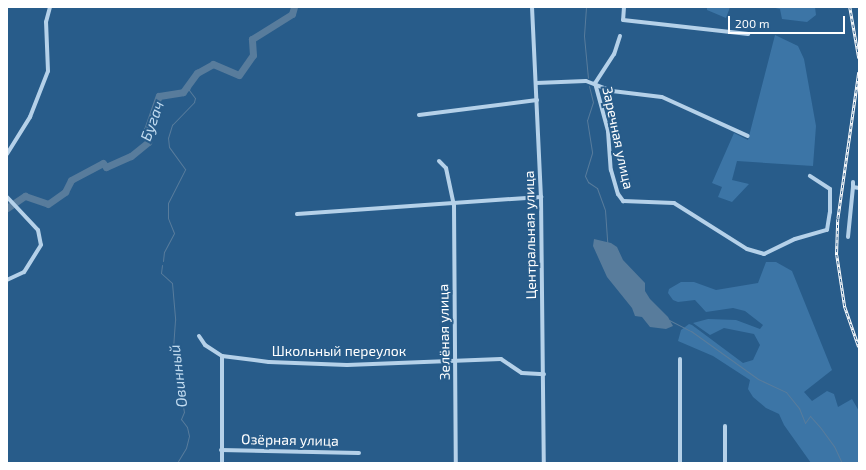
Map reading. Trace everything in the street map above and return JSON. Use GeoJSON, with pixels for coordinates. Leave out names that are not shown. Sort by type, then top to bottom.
{"type":"FeatureCollection","features":[{"type":"Feature","properties":{"kind":"street"},"geometry":{"type":"LineString","coordinates":[[7,154],[30,117],[48,70],[46,22],[50,7]]}},
{"type":"Feature","properties":{"kind":"street","name":"Центральная улица"},"geometry":{"type":"LineString","coordinates":[[532,7],[541,198],[544,463]]}},
{"type":"Feature","properties":{"kind":"street"},"geometry":{"type":"LineString","coordinates":[[624,7],[623,20],[748,34]]}},
{"type":"Feature","properties":{"kind":"street","name":"Заречная улица"},"geometry":{"type":"LineString","coordinates":[[620,36],[614,54],[595,83],[608,132],[611,170],[619,197],[626,202],[674,203],[747,250],[764,254],[795,239],[827,230],[830,212],[830,189],[810,176]]}},
{"type":"Feature","properties":{"kind":"street"},"geometry":{"type":"LineString","coordinates":[[536,84],[586,81],[595,83],[612,91],[662,97],[748,136]]}},
{"type":"Feature","properties":{"kind":"street"},"geometry":{"type":"LineString","coordinates":[[419,115],[537,100]]}},
{"type":"Feature","properties":{"kind":"street","name":"Зелёная улица"},"geometry":{"type":"LineString","coordinates":[[439,161],[446,168],[452,202],[456,361],[456,463]]}},
{"type":"Feature","properties":{"kind":"street"},"geometry":{"type":"LineString","coordinates":[[848,237],[853,182]]}},
{"type":"Feature","properties":{"kind":"street"},"geometry":{"type":"LineString","coordinates":[[853,187],[859,188]]}},
{"type":"Feature","properties":{"kind":"street"},"geometry":{"type":"LineString","coordinates":[[297,214],[452,202],[541,198]]}},
{"type":"Feature","properties":{"kind":"street"},"geometry":{"type":"LineString","coordinates":[[7,280],[24,272],[41,245],[38,230],[8,199]]}},
{"type":"Feature","properties":{"kind":"street"},"geometry":{"type":"LineString","coordinates":[[199,336],[208,348],[222,356],[222,463]]}},
{"type":"Feature","properties":{"kind":"street","name":"Школьный переулок"},"geometry":{"type":"LineString","coordinates":[[222,356],[315,364],[501,359],[522,373],[544,374]]}},
{"type":"Feature","properties":{"kind":"street"},"geometry":{"type":"LineString","coordinates":[[680,359],[680,463]]}},
{"type":"Feature","properties":{"kind":"street"},"geometry":{"type":"LineString","coordinates":[[724,463],[725,426]]}},
{"type":"Feature","properties":{"kind":"street","name":"Озёрная улица"},"geometry":{"type":"LineString","coordinates":[[221,450],[359,453]]}},
{"type":"Feature","properties":{"kind":"shaded area"},"geometry":{"type":"Polygon","coordinates":[[[707,7],[730,7],[726,18],[707,10],[707,7]]]}},
{"type":"Feature","properties":{"kind":"shaded area"},"geometry":{"type":"Polygon","coordinates":[[[771,7],[815,7],[816,15],[807,22],[782,19],[780,9],[771,7]]]}},
{"type":"Feature","properties":{"kind":"shaded area"},"geometry":{"type":"Polygon","coordinates":[[[775,35],[798,46],[804,59],[816,126],[813,166],[737,161],[732,180],[749,184],[732,202],[718,197],[722,187],[712,183],[734,133],[748,140],[775,35]]]}},
{"type":"Feature","properties":{"kind":"shaded area"},"geometry":{"type":"Polygon","coordinates":[[[594,239],[611,243],[617,247],[623,260],[645,283],[645,291],[650,299],[668,317],[673,326],[666,329],[650,327],[642,317],[635,316],[632,308],[607,277],[593,246],[594,239]]]}},
{"type":"Feature","properties":{"kind":"shaded area"},"geometry":{"type":"Polygon","coordinates":[[[766,262],[776,262],[792,271],[832,370],[804,392],[812,401],[827,391],[834,394],[838,407],[852,399],[859,411],[859,463],[811,463],[784,425],[779,414],[766,408],[753,397],[748,389],[750,380],[713,356],[678,341],[681,330],[689,324],[743,363],[753,360],[760,345],[754,334],[724,328],[710,335],[693,323],[708,319],[736,320],[760,329],[763,325],[745,311],[733,308],[706,312],[695,300],[678,302],[673,300],[668,293],[669,289],[681,282],[694,282],[716,290],[758,283],[766,262]]]}},
{"type":"Feature","properties":{"kind":"waterway","name":"Бугач"},"geometry":{"type":"LineString","coordinates":[[7,208],[25,196],[48,204],[65,192],[71,180],[103,163],[106,167],[131,156],[148,142],[147,130],[159,96],[183,92],[197,73],[213,64],[239,75],[253,55],[252,39],[292,14],[294,7]]}},
{"type":"Feature","properties":{"kind":"waterway"},"geometry":{"type":"LineString","coordinates":[[586,7],[584,36],[588,78]]}},
{"type":"Feature","properties":{"kind":"waterway","name":"Овинный"},"geometry":{"type":"LineString","coordinates":[[163,261],[164,252],[174,233],[168,218],[168,203],[185,169],[169,147],[168,138],[172,125],[194,102],[195,98],[189,90],[191,83]]}},
{"type":"Feature","properties":{"kind":"waterway"},"geometry":{"type":"LineString","coordinates":[[589,86],[593,102],[587,120],[592,153],[585,176],[588,182],[597,188],[605,210],[607,242]]}},
{"type":"Feature","properties":{"kind":"waterway","name":"Овинный"},"geometry":{"type":"LineString","coordinates":[[162,265],[161,273],[172,283],[175,320],[173,349],[184,412],[181,419],[187,427],[189,436],[186,448],[177,463]]}},
{"type":"Feature","properties":{"kind":"waterway"},"geometry":{"type":"LineString","coordinates":[[669,320],[691,331],[758,379],[786,392],[799,408],[805,423],[810,416],[820,427],[834,446],[842,463]]}},
{"type":"Feature","properties":{"kind":"railway"},"geometry":{"type":"LineString","coordinates":[[850,7],[859,58]]}},
{"type":"Feature","properties":{"kind":"railway"},"geometry":{"type":"LineString","coordinates":[[859,72],[838,219],[837,255],[845,307],[859,347]]}}]}
